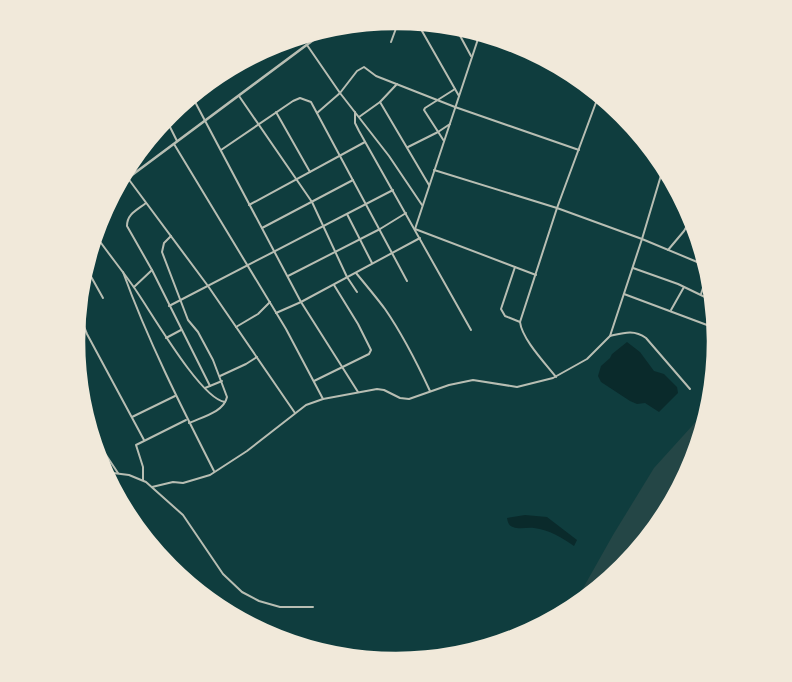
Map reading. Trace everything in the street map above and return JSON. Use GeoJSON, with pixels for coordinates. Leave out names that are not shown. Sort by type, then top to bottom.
{"type":"FeatureCollection","features":[{"type":"Feature","properties":{"kind":"street"},"geometry":{"type":"LineString","coordinates":[[391,42],[396,29]]}},
{"type":"Feature","properties":{"kind":"street"},"geometry":{"type":"LineString","coordinates":[[421,29],[459,96]]}},
{"type":"Feature","properties":{"kind":"street"},"geometry":{"type":"LineString","coordinates":[[460,36],[472,57]]}},
{"type":"Feature","properties":{"kind":"street"},"geometry":{"type":"LineString","coordinates":[[132,174],[315,39]]}},
{"type":"Feature","properties":{"kind":"street"},"geometry":{"type":"LineString","coordinates":[[415,229],[478,39]]}},
{"type":"Feature","properties":{"kind":"street"},"geometry":{"type":"LineString","coordinates":[[307,45],[340,93],[390,156],[422,206]]}},
{"type":"Feature","properties":{"kind":"street"},"geometry":{"type":"LineString","coordinates":[[317,113],[340,93],[357,71],[364,67],[371,74],[579,150]]}},
{"type":"Feature","properties":{"kind":"street"},"geometry":{"type":"LineString","coordinates":[[359,117],[380,102],[397,84]]}},
{"type":"Feature","properties":{"kind":"street"},"geometry":{"type":"LineString","coordinates":[[444,141],[424,110],[426,105],[455,89]]}},
{"type":"Feature","properties":{"kind":"street"},"geometry":{"type":"LineString","coordinates":[[239,96],[312,202],[347,277],[357,292]]}},
{"type":"Feature","properties":{"kind":"street"},"geometry":{"type":"LineString","coordinates":[[221,150],[259,123],[300,98],[311,102],[407,281]]}},
{"type":"Feature","properties":{"kind":"street"},"geometry":{"type":"LineString","coordinates":[[556,377],[526,338],[521,330],[520,322],[557,208],[596,101]]}},
{"type":"Feature","properties":{"kind":"street"},"geometry":{"type":"LineString","coordinates":[[195,102],[302,302],[358,392]]}},
{"type":"Feature","properties":{"kind":"street"},"geometry":{"type":"LineString","coordinates":[[380,102],[430,185]]}},
{"type":"Feature","properties":{"kind":"street"},"geometry":{"type":"LineString","coordinates":[[276,112],[310,172]]}},
{"type":"Feature","properties":{"kind":"street"},"geometry":{"type":"LineString","coordinates":[[355,112],[355,123],[365,142],[471,330]]}},
{"type":"Feature","properties":{"kind":"street"},"geometry":{"type":"LineString","coordinates":[[408,148],[450,124]]}},
{"type":"Feature","properties":{"kind":"street"},"geometry":{"type":"LineString","coordinates":[[169,126],[176,143],[270,302],[323,399]]}},
{"type":"Feature","properties":{"kind":"street"},"geometry":{"type":"LineString","coordinates":[[249,205],[365,142]]}},
{"type":"Feature","properties":{"kind":"street"},"geometry":{"type":"LineString","coordinates":[[434,170],[557,208],[642,239],[699,263]]}},
{"type":"Feature","properties":{"kind":"street"},"geometry":{"type":"LineString","coordinates":[[152,487],[173,482],[183,483],[210,475],[247,451],[306,405],[323,399],[377,389],[384,390],[400,398],[409,399],[449,385],[473,380],[517,387],[556,377],[587,359],[610,336],[633,268],[660,175]]}},
{"type":"Feature","properties":{"kind":"street"},"geometry":{"type":"LineString","coordinates":[[129,180],[208,286],[295,413]]}},
{"type":"Feature","properties":{"kind":"street"},"geometry":{"type":"LineString","coordinates":[[262,228],[353,180]]}},
{"type":"Feature","properties":{"kind":"street"},"geometry":{"type":"LineString","coordinates":[[170,306],[393,190]]}},
{"type":"Feature","properties":{"kind":"street"},"geometry":{"type":"LineString","coordinates":[[146,203],[129,216],[127,226],[152,270],[210,386]]}},
{"type":"Feature","properties":{"kind":"street"},"geometry":{"type":"LineString","coordinates":[[347,214],[372,264]]}},
{"type":"Feature","properties":{"kind":"street"},"geometry":{"type":"LineString","coordinates":[[288,276],[406,214]]}},
{"type":"Feature","properties":{"kind":"street"},"geometry":{"type":"LineString","coordinates":[[668,250],[686,227]]}},
{"type":"Feature","properties":{"kind":"street"},"geometry":{"type":"LineString","coordinates":[[415,229],[536,275]]}},
{"type":"Feature","properties":{"kind":"street"},"geometry":{"type":"LineString","coordinates":[[171,236],[164,243],[162,252],[188,320],[198,332],[220,376],[227,397],[220,408],[189,423]]}},
{"type":"Feature","properties":{"kind":"street"},"geometry":{"type":"LineString","coordinates":[[276,313],[302,302],[420,238]]}},
{"type":"Feature","properties":{"kind":"street"},"geometry":{"type":"LineString","coordinates":[[100,241],[134,287],[166,338],[205,388],[218,400],[225,402]]}},
{"type":"Feature","properties":{"kind":"street"},"geometry":{"type":"LineString","coordinates":[[515,267],[501,309],[505,316],[520,322]]}},
{"type":"Feature","properties":{"kind":"street"},"geometry":{"type":"LineString","coordinates":[[633,268],[705,297]]}},
{"type":"Feature","properties":{"kind":"street"},"geometry":{"type":"LineString","coordinates":[[134,287],[152,270]]}},
{"type":"Feature","properties":{"kind":"street"},"geometry":{"type":"LineString","coordinates":[[123,272],[138,313],[176,396],[214,471]]}},
{"type":"Feature","properties":{"kind":"street"},"geometry":{"type":"LineString","coordinates":[[356,272],[396,326],[413,354],[431,391]]}},
{"type":"Feature","properties":{"kind":"street"},"geometry":{"type":"LineString","coordinates":[[92,278],[103,298]]}},
{"type":"Feature","properties":{"kind":"street"},"geometry":{"type":"LineString","coordinates":[[314,381],[369,354],[371,350],[358,324],[334,285]]}},
{"type":"Feature","properties":{"kind":"street"},"geometry":{"type":"LineString","coordinates":[[671,310],[684,287]]}},
{"type":"Feature","properties":{"kind":"street"},"geometry":{"type":"LineString","coordinates":[[701,294],[703,287]]}},
{"type":"Feature","properties":{"kind":"street"},"geometry":{"type":"LineString","coordinates":[[624,294],[671,310],[706,325]]}},
{"type":"Feature","properties":{"kind":"street"},"geometry":{"type":"LineString","coordinates":[[236,327],[258,314],[270,302]]}},
{"type":"Feature","properties":{"kind":"street"},"geometry":{"type":"LineString","coordinates":[[84,327],[144,440]]}},
{"type":"Feature","properties":{"kind":"street"},"geometry":{"type":"LineString","coordinates":[[166,338],[181,330]]}},
{"type":"Feature","properties":{"kind":"street"},"geometry":{"type":"LineString","coordinates":[[610,336],[630,332],[646,338],[690,389]]}},
{"type":"Feature","properties":{"kind":"street"},"geometry":{"type":"LineString","coordinates":[[220,376],[257,357]]}},
{"type":"Feature","properties":{"kind":"street"},"geometry":{"type":"LineString","coordinates":[[205,388],[222,381]]}},
{"type":"Feature","properties":{"kind":"street"},"geometry":{"type":"LineString","coordinates":[[132,417],[176,396]]}},
{"type":"Feature","properties":{"kind":"street"},"geometry":{"type":"LineString","coordinates":[[143,480],[143,467],[136,445],[188,419]]}},
{"type":"Feature","properties":{"kind":"street"},"geometry":{"type":"LineString","coordinates":[[106,456],[118,473]]}},
{"type":"Feature","properties":{"kind":"street"},"geometry":{"type":"LineString","coordinates":[[113,473],[143,480],[183,515],[223,574],[242,592],[259,601],[280,607],[313,607]]}},
{"type":"Feature","properties":{"kind":"shaded area"},"geometry":{"type":"Polygon","coordinates":[[[627,342],[640,352],[654,371],[664,374],[677,387],[678,393],[659,412],[645,403],[637,404],[630,401],[601,382],[598,376],[601,366],[627,342]]]}},
{"type":"Feature","properties":{"kind":"shaded area"},"geometry":{"type":"Polygon","coordinates":[[[699,419],[692,441],[676,479],[656,514],[617,562],[580,593],[613,535],[654,468],[699,419]]]}},
{"type":"Feature","properties":{"kind":"shaded area"},"geometry":{"type":"Polygon","coordinates":[[[525,515],[547,517],[577,540],[574,546],[545,530],[516,528],[509,524],[507,518],[525,515]]]}}]}
